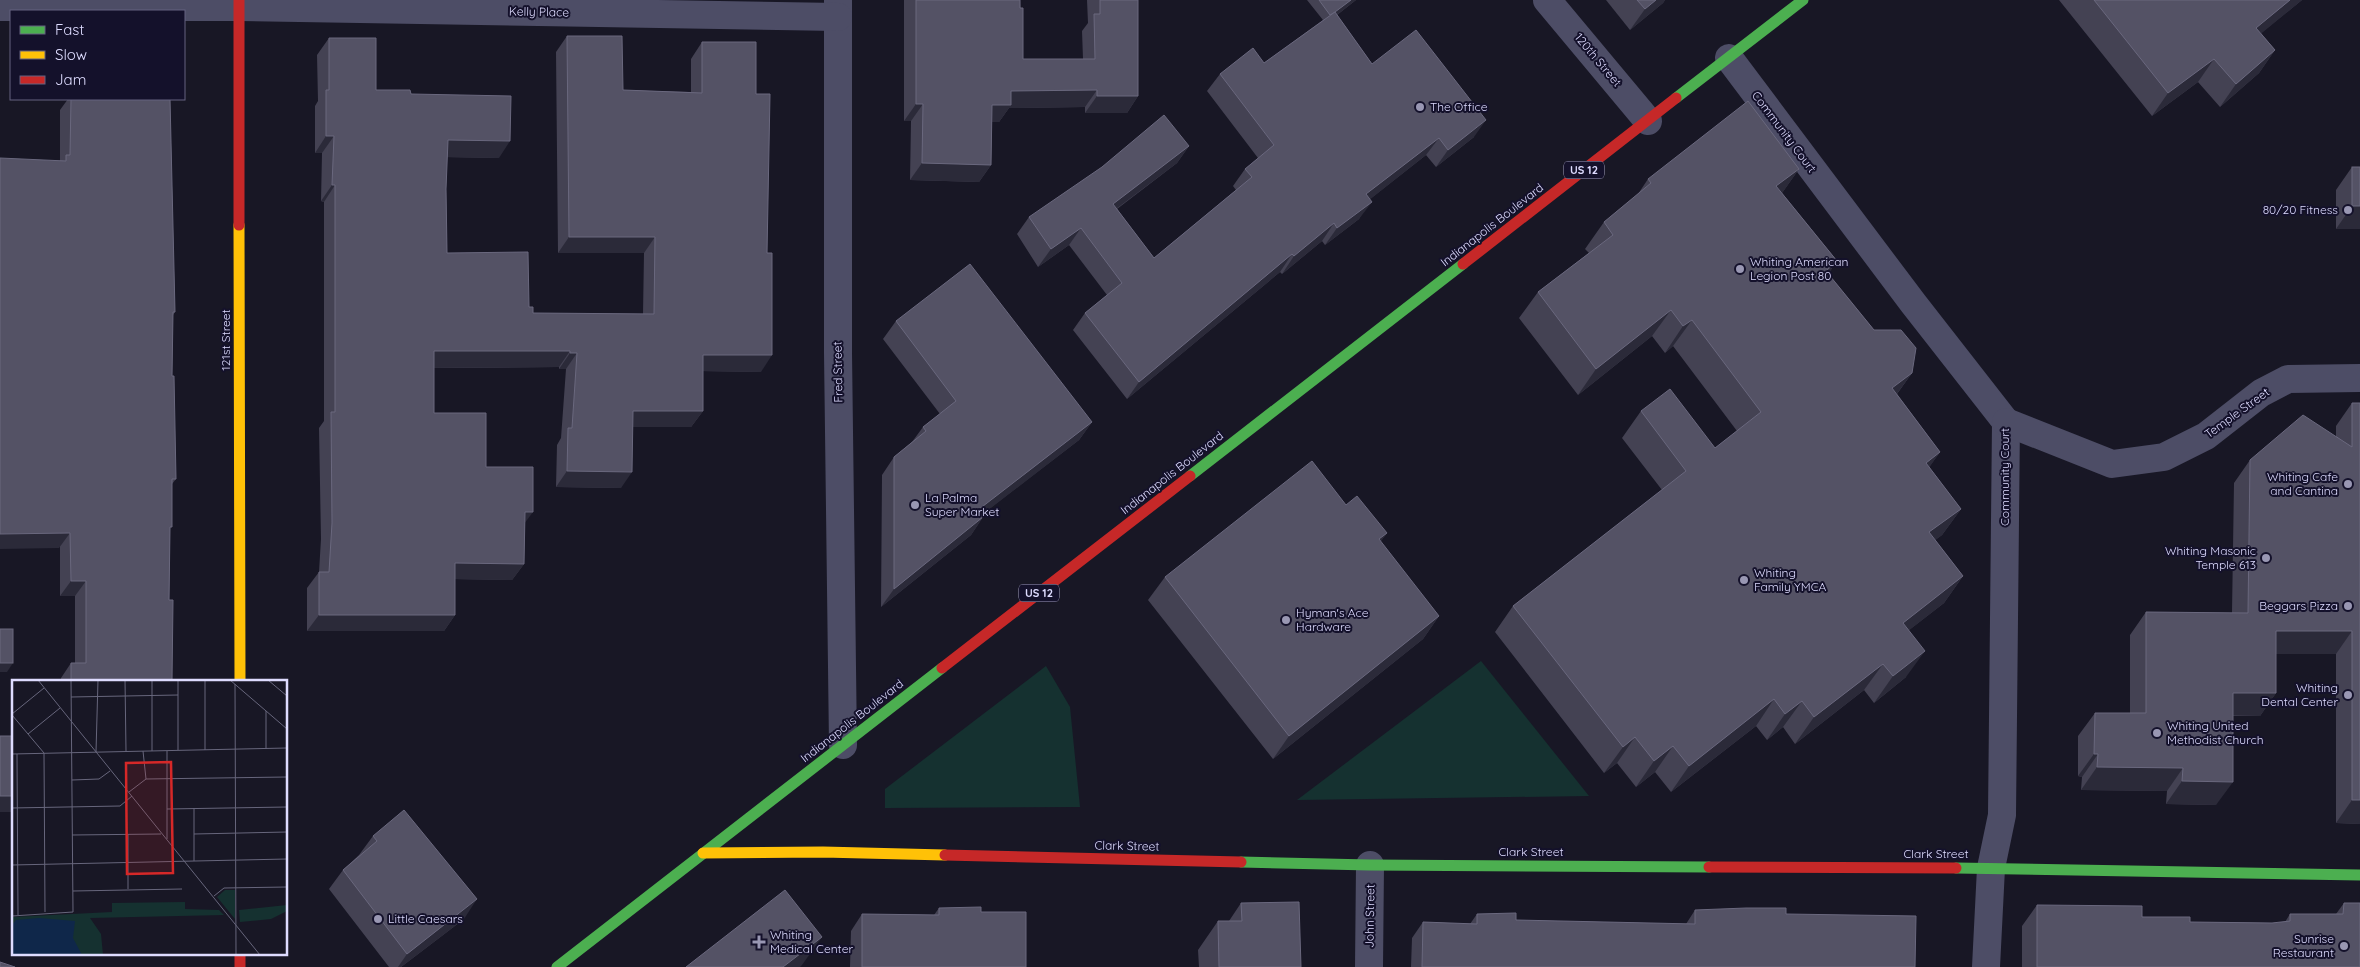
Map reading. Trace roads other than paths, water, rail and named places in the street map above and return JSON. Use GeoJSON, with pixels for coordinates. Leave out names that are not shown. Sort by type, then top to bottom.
{"type":"FeatureCollection","features":[{"type":"Feature","properties":{"kind":"street","name":"120th Street"},"geometry":{"type":"LineString","coordinates":[[1547,0],[1648,121]]}},
{"type":"Feature","properties":{"kind":"street","name":"Indianapolis Boulevard"},"geometry":{"type":"LineString","coordinates":[[557,967],[1803,0]]}},
{"type":"Feature","properties":{"kind":"street","name":"Kelly Place"},"geometry":{"type":"LineString","coordinates":[[0,7],[240,3],[838,9]]}},
{"type":"Feature","properties":{"kind":"street","name":"121st Street"},"geometry":{"type":"LineString","coordinates":[[240,3],[240,680]]}},
{"type":"Feature","properties":{"kind":"street","name":"Fred Street"},"geometry":{"type":"LineString","coordinates":[[838,9],[838,353],[843,745]]}},
{"type":"Feature","properties":{"kind":"street","name":"Community Court"},"geometry":{"type":"LineString","coordinates":[[1728,58],[1913,303],[2006,422],[2002,815],[1991,868],[1986,967]]}},
{"type":"Feature","properties":{"kind":"street","name":"Temple Street"},"geometry":{"type":"LineString","coordinates":[[2006,422],[2112,464],[2164,457],[2206,436],[2261,393],[2288,379],[2360,378]]}},
{"type":"Feature","properties":{"kind":"street","name":"Clark Street"},"geometry":{"type":"LineString","coordinates":[[703,854],[823,852],[1370,865],[1991,868],[2360,875]]}},
{"type":"Feature","properties":{"kind":"street","name":"John Street"},"geometry":{"type":"LineString","coordinates":[[1369,967],[1370,865]]}},
{"type":"Feature","properties":{"kind":"street"},"geometry":{"type":"LineString","coordinates":[[240,954],[240,967]]}},
{"type":"Feature","properties":{"kind":"place","name":"The Office"},"geometry":{"type":"Point","coordinates":[1420,107]}},
{"type":"Feature","properties":{"kind":"place","name":"80/20 Fitness"},"geometry":{"type":"Point","coordinates":[2348,210]}},
{"type":"Feature","properties":{"kind":"place","name":"Whiting American Legion Post 80"},"geometry":{"type":"Point","coordinates":[1740,269]}},
{"type":"Feature","properties":{"kind":"place","name":"Whiting Cafe and Cantina"},"geometry":{"type":"Point","coordinates":[2348,484]}},
{"type":"Feature","properties":{"kind":"place","name":"La Palma Super Market"},"geometry":{"type":"Point","coordinates":[915,505]}},
{"type":"Feature","properties":{"kind":"place","name":"Whiting Masonic Temple 613"},"geometry":{"type":"Point","coordinates":[2266,558]}},
{"type":"Feature","properties":{"kind":"place","name":"Whiting Family YMCA"},"geometry":{"type":"Point","coordinates":[1744,580]}},
{"type":"Feature","properties":{"kind":"place","name":"Beggars Pizza"},"geometry":{"type":"Point","coordinates":[2348,606]}},
{"type":"Feature","properties":{"kind":"place","name":"Hyman's Ace Hardware"},"geometry":{"type":"Point","coordinates":[1286,620]}},
{"type":"Feature","properties":{"kind":"place","name":"Whiting Dental Center"},"geometry":{"type":"Point","coordinates":[2348,695]}},
{"type":"Feature","properties":{"kind":"place","name":"Whiting United Methodist Church"},"geometry":{"type":"Point","coordinates":[2157,733]}},
{"type":"Feature","properties":{"kind":"place","name":"Little Caesars"},"geometry":{"type":"Point","coordinates":[378,919]}},
{"type":"Feature","properties":{"kind":"place","name":"Whiting Medical Center"},"geometry":{"type":"Point","coordinates":[759,942]}},
{"type":"Feature","properties":{"kind":"place","name":"Sunrise Restaurant"},"geometry":{"type":"Point","coordinates":[2344,946]}}]}
